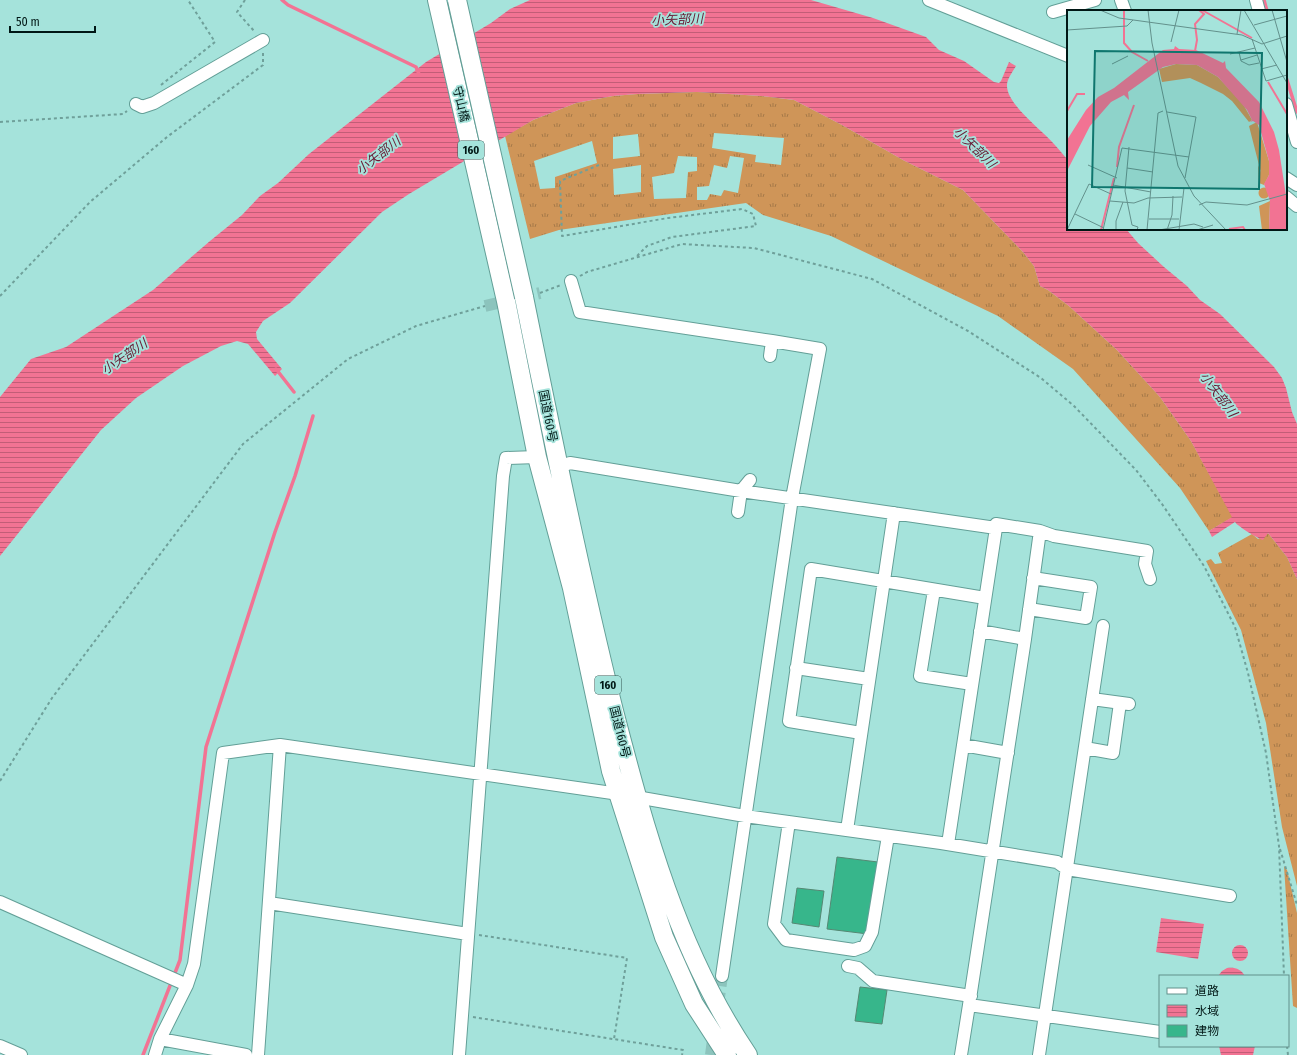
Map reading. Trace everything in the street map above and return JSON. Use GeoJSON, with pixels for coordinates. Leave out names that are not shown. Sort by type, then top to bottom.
{"type":"FeatureCollection","features":[{"type":"Feature","properties":{"kind":"highway","name":"守山橋"},"geometry":{"type":"LineString","coordinates":[[437,0],[506,301]]}},
{"type":"Feature","properties":{"kind":"highway","name":"守山橋"},"geometry":{"type":"LineString","coordinates":[[457,0],[532,295]]}},
{"type":"Feature","properties":{"kind":"highway","name":"国道160号"},"geometry":{"type":"LineString","coordinates":[[532,295],[559,467],[596,639],[644,822],[688,947],[708,987],[748,1055]]}},
{"type":"Feature","properties":{"kind":"highway","name":"国道160号"},"geometry":{"type":"LineString","coordinates":[[506,301],[537,456],[572,588],[611,771],[664,937],[694,1004],[727,1055]]}},
{"type":"Feature","properties":{"kind":"street"},"geometry":{"type":"LineString","coordinates":[[929,0],[1067,56]]}},
{"type":"Feature","properties":{"kind":"street"},"geometry":{"type":"LineString","coordinates":[[1053,12],[1095,0]]}},
{"type":"Feature","properties":{"kind":"street"},"geometry":{"type":"LineString","coordinates":[[1121,0],[1124,10]]}},
{"type":"Feature","properties":{"kind":"street"},"geometry":{"type":"LineString","coordinates":[[1256,0],[1259,10]]}},
{"type":"Feature","properties":{"kind":"street"},"geometry":{"type":"LineString","coordinates":[[136,104],[142,107],[154,103],[263,40]]}},
{"type":"Feature","properties":{"kind":"street"},"geometry":{"type":"LineString","coordinates":[[1055,51],[1067,64]]}},
{"type":"Feature","properties":{"kind":"street"},"geometry":{"type":"LineString","coordinates":[[1287,106],[1294,121],[1297,142]]}},
{"type":"Feature","properties":{"kind":"street"},"geometry":{"type":"LineString","coordinates":[[1287,179],[1297,185]]}},
{"type":"Feature","properties":{"kind":"street"},"geometry":{"type":"LineString","coordinates":[[1287,198],[1297,206]]}},
{"type":"Feature","properties":{"kind":"street"},"geometry":{"type":"LineString","coordinates":[[571,281],[580,312],[820,349],[792,498],[722,976]]}},
{"type":"Feature","properties":{"kind":"street"},"geometry":{"type":"LineString","coordinates":[[770,356],[772,341]]}},
{"type":"Feature","properties":{"kind":"street"},"geometry":{"type":"LineString","coordinates":[[459,1055],[503,476],[506,458],[537,456]]}},
{"type":"Feature","properties":{"kind":"street"},"geometry":{"type":"LineString","coordinates":[[559,467],[570,463],[741,491],[996,528]]}},
{"type":"Feature","properties":{"kind":"street"},"geometry":{"type":"LineString","coordinates":[[738,512],[741,491],[750,480]]}},
{"type":"Feature","properties":{"kind":"street"},"geometry":{"type":"LineString","coordinates":[[847,830],[894,513]]}},
{"type":"Feature","properties":{"kind":"street"},"geometry":{"type":"LineString","coordinates":[[948,844],[996,524],[1040,530],[1054,536],[1147,551],[1145,564],[1150,579]]}},
{"type":"Feature","properties":{"kind":"street"},"geometry":{"type":"LineString","coordinates":[[961,1055],[994,852],[1026,639],[1040,530]]}},
{"type":"Feature","properties":{"kind":"street"},"geometry":{"type":"LineString","coordinates":[[861,733],[789,721],[811,569],[985,598]]}},
{"type":"Feature","properties":{"kind":"street"},"geometry":{"type":"LineString","coordinates":[[1029,609],[1086,618],[1090,587],[1033,578]]}},
{"type":"Feature","properties":{"kind":"street"},"geometry":{"type":"LineString","coordinates":[[934,590],[920,676],[972,684]]}},
{"type":"Feature","properties":{"kind":"street"},"geometry":{"type":"LineString","coordinates":[[1039,1055],[1103,626]]}},
{"type":"Feature","properties":{"kind":"street"},"geometry":{"type":"LineString","coordinates":[[980,631],[1026,639]]}},
{"type":"Feature","properties":{"kind":"street"},"geometry":{"type":"LineString","coordinates":[[796,668],[869,678]]}},
{"type":"Feature","properties":{"kind":"street"},"geometry":{"type":"LineString","coordinates":[[1085,748],[1113,753],[1125,704],[1092,699]]}},
{"type":"Feature","properties":{"kind":"street"},"geometry":{"type":"LineString","coordinates":[[258,1055],[280,745]]}},
{"type":"Feature","properties":{"kind":"street"},"geometry":{"type":"LineString","coordinates":[[155,1055],[177,981],[194,964],[223,753],[280,745],[619,794],[722,810],[745,816],[948,844],[1057,862],[1067,869],[1230,896]]}},
{"type":"Feature","properties":{"kind":"street"},"geometry":{"type":"LineString","coordinates":[[963,745],[1008,753]]}},
{"type":"Feature","properties":{"kind":"street"},"geometry":{"type":"LineString","coordinates":[[789,822],[774,924],[786,940],[793,944],[850,957],[858,968],[873,981],[970,1000],[1045,1017],[1159,1032]]}},
{"type":"Feature","properties":{"kind":"street"},"geometry":{"type":"LineString","coordinates":[[850,957],[864,946],[872,932],[888,836]]}},
{"type":"Feature","properties":{"kind":"street"},"geometry":{"type":"LineString","coordinates":[[0,902],[177,981]]}},
{"type":"Feature","properties":{"kind":"street"},"geometry":{"type":"LineString","coordinates":[[269,903],[468,934]]}},
{"type":"Feature","properties":{"kind":"street"},"geometry":{"type":"LineString","coordinates":[[160,1039],[246,1055]]}},
{"type":"Feature","properties":{"kind":"street"},"geometry":{"type":"LineString","coordinates":[[0,1046],[21,1055]]}},
{"type":"Feature","properties":{"kind":"path"},"geometry":{"type":"LineString","coordinates":[[160,85],[215,42],[188,0]]}},
{"type":"Feature","properties":{"kind":"path"},"geometry":{"type":"LineString","coordinates":[[0,296],[90,202],[167,137],[263,65],[263,40],[237,12],[242,2],[245,0]]}},
{"type":"Feature","properties":{"kind":"path"},"geometry":{"type":"LineString","coordinates":[[0,122],[123,114],[136,104]]}},
{"type":"Feature","properties":{"kind":"path"},"geometry":{"type":"LineString","coordinates":[[599,165],[560,181],[562,236],[668,218],[742,208],[754,214],[756,226],[672,237],[647,246],[637,257]]}},
{"type":"Feature","properties":{"kind":"path"},"geometry":{"type":"LineString","coordinates":[[532,295],[571,281],[587,272],[682,244],[754,248],[872,279],[968,331],[1041,378],[1074,406],[1136,470],[1162,504],[1204,566],[1235,627],[1248,673],[1266,753],[1279,846],[1284,975]]}},
{"type":"Feature","properties":{"kind":"path"},"geometry":{"type":"LineString","coordinates":[[0,781],[52,698],[243,444],[348,360],[416,326],[485,306]]}},
{"type":"Feature","properties":{"kind":"path"},"geometry":{"type":"LineString","coordinates":[[1279,846],[1297,905]]}},
{"type":"Feature","properties":{"kind":"path"},"geometry":{"type":"LineString","coordinates":[[468,934],[627,958],[614,1039]]}},
{"type":"Feature","properties":{"kind":"path"},"geometry":{"type":"LineString","coordinates":[[462,1015],[683,1050],[682,1055]]}},
{"type":"Feature","properties":{"kind":"green space"},"geometry":{"type":"Polygon","coordinates":[[[697,92],[761,96],[794,100],[842,125],[903,160],[963,190],[1023,252],[1034,266],[1040,286],[1048,290],[1069,306],[1117,350],[1160,397],[1191,441],[1233,517],[1209,531],[1180,488],[1073,369],[998,316],[831,236],[763,215],[746,203],[559,230],[530,239],[505,136],[533,120],[576,103],[613,96],[697,92]],[[714,133],[712,148],[756,155],[755,162],[781,165],[784,138],[714,133]],[[638,134],[613,137],[613,159],[640,156],[638,134]],[[592,141],[534,161],[540,189],[555,188],[555,177],[597,163],[592,141]],[[678,156],[674,173],[652,177],[654,199],[686,198],[688,172],[697,171],[697,157],[678,156]],[[730,156],[727,168],[714,165],[709,186],[697,187],[697,200],[707,200],[710,194],[721,196],[724,190],[738,193],[744,158],[730,156]],[[641,165],[613,169],[614,195],[641,192],[641,165]]]}},
{"type":"Feature","properties":{"kind":"green space"},"geometry":{"type":"Polygon","coordinates":[[[1268,533],[1287,557],[1297,579],[1297,886],[1282,827],[1266,723],[1241,630],[1206,561],[1211,559],[1215,564],[1222,563],[1218,553],[1252,534],[1258,539],[1268,533]]]}},
{"type":"Feature","properties":{"kind":"green space"},"geometry":{"type":"Polygon","coordinates":[[[1284,866],[1287,870],[1297,913],[1297,1008],[1293,1006],[1284,866]]]}},
{"type":"Feature","properties":{"kind":"water","name":"小矢部川"},"geometry":{"type":"Polygon","coordinates":[[[530,0],[811,0],[873,18],[926,37],[939,50],[964,61],[994,82],[999,83],[1001,81],[1009,62],[1016,66],[1007,83],[1008,92],[1012,100],[1067,159],[1067,230],[1127,230],[1138,243],[1187,286],[1200,300],[1220,314],[1274,367],[1282,378],[1297,424],[1297,579],[1287,557],[1268,533],[1263,540],[1253,535],[1235,522],[1212,537],[1209,531],[1232,517],[1191,441],[1160,397],[1117,350],[1069,306],[1048,290],[1040,286],[1034,266],[1023,252],[963,190],[903,160],[842,125],[794,100],[761,96],[697,92],[613,96],[576,103],[533,120],[409,194],[382,212],[290,303],[263,321],[256,332],[257,339],[282,369],[275,376],[248,344],[237,341],[221,346],[183,366],[136,398],[101,430],[0,556],[0,397],[31,359],[66,347],[153,290],[242,215],[260,196],[278,183],[309,154],[426,62],[491,23],[510,9],[530,0]]]}},
{"type":"Feature","properties":{"kind":"water"},"geometry":{"type":"Polygon","coordinates":[[[1161,918],[1204,924],[1198,959],[1156,952],[1161,918]]]}},
{"type":"Feature","properties":{"kind":"water"},"geometry":{"type":"Polygon","coordinates":[[[1240,945],[1247,950],[1248,953],[1243,960],[1240,961],[1233,956],[1232,953],[1237,946],[1240,945]]]}},
{"type":"Feature","properties":{"kind":"water"},"geometry":{"type":"Polygon","coordinates":[[[1227,968],[1233,968],[1238,969],[1244,975],[1219,975],[1227,968]]]}},
{"type":"Feature","properties":{"kind":"water"},"geometry":{"type":"Polygon","coordinates":[[[1219,1047],[1255,1047],[1253,1055],[1221,1055],[1219,1047]]]}},
{"type":"Feature","properties":{"kind":"building"},"geometry":{"type":"Polygon","coordinates":[[[837,857],[878,862],[868,934],[827,929],[837,857]]]}},
{"type":"Feature","properties":{"kind":"building"},"geometry":{"type":"Polygon","coordinates":[[[797,888],[824,891],[819,927],[792,923],[797,888]]]}},
{"type":"Feature","properties":{"kind":"building"},"geometry":{"type":"Polygon","coordinates":[[[860,987],[887,990],[882,1024],[855,1021],[860,987]]]}},
{"type":"Feature","properties":{"kind":"waterway"},"geometry":{"type":"LineString","coordinates":[[282,0],[288,5],[416,67],[419,74]]}},
{"type":"Feature","properties":{"kind":"waterway"},"geometry":{"type":"LineString","coordinates":[[1264,0],[1267,10]]}},
{"type":"Feature","properties":{"kind":"waterway"},"geometry":{"type":"LineString","coordinates":[[1287,80],[1297,112]]}},
{"type":"Feature","properties":{"kind":"waterway"},"geometry":{"type":"LineString","coordinates":[[276,369],[294,392]]}},
{"type":"Feature","properties":{"kind":"waterway"},"geometry":{"type":"LineString","coordinates":[[143,1055],[180,960],[206,747],[275,532],[295,476],[313,416]]}},
{"type":"Feature","properties":{"kind":"tunnel"},"geometry":{"type":"LineString","coordinates":[[485,306],[540,293]]}},
{"type":"Feature","properties":{"kind":"tunnel"},"geometry":{"type":"LineString","coordinates":[[718,1004],[722,976]]}},
{"type":"Feature","properties":{"kind":"tunnel"},"geometry":{"type":"LineString","coordinates":[[711,1055],[714,1032]]}}]}
